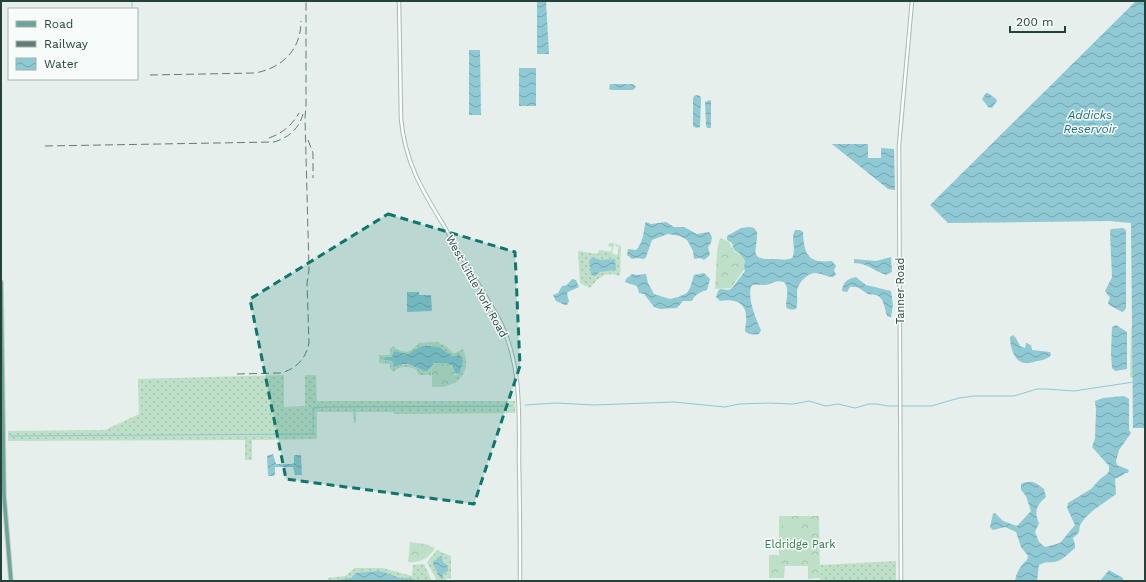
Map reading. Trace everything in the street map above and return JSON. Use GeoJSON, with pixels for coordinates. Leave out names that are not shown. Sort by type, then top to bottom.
{"type":"FeatureCollection","features":[{"type":"Feature","properties":{"kind":"main road","name":"West Little York Road"},"geometry":{"type":"LineString","coordinates":[[398,1],[401,119],[410,163],[425,195],[500,322],[515,363],[519,400],[520,581]]}},
{"type":"Feature","properties":{"kind":"main road","name":"Tanner Road"},"geometry":{"type":"LineString","coordinates":[[901,581],[899,144],[912,1]]}},
{"type":"Feature","properties":{"kind":"main road"},"geometry":{"type":"LineString","coordinates":[[1,282],[4,496],[11,581]]}},
{"type":"Feature","properties":{"kind":"highlighted area"},"geometry":{"type":"Polygon","coordinates":[[[388,214],[515,252],[520,366],[474,504],[286,479],[250,299],[388,214]]]}},
{"type":"Feature","properties":{"kind":"green space"},"geometry":{"type":"Polygon","coordinates":[[[720,238],[729,242],[734,251],[745,261],[745,268],[731,288],[715,289],[718,244],[720,238]]]}},
{"type":"Feature","properties":{"kind":"green space"},"geometry":{"type":"Polygon","coordinates":[[[609,243],[614,243],[612,254],[617,255],[619,247],[615,246],[616,244],[621,246],[620,276],[610,274],[603,276],[599,278],[590,288],[580,283],[578,251],[598,254],[599,250],[611,252],[612,247],[608,246],[609,243]]]}},
{"type":"Feature","properties":{"kind":"green space"},"geometry":{"type":"Polygon","coordinates":[[[1132,327],[1145,334],[1145,377],[1130,377],[1132,327]]]}},
{"type":"Feature","properties":{"kind":"green space"},"geometry":{"type":"Polygon","coordinates":[[[437,342],[446,346],[453,353],[463,349],[466,359],[466,368],[462,376],[455,383],[451,375],[457,375],[462,368],[459,355],[452,356],[437,347],[429,345],[406,354],[395,351],[392,357],[385,357],[384,361],[392,361],[395,367],[409,365],[423,370],[428,370],[433,364],[436,363],[436,365],[432,368],[431,377],[430,375],[419,375],[416,369],[406,367],[401,367],[393,372],[390,368],[390,364],[379,363],[379,355],[389,355],[390,349],[393,346],[398,350],[407,352],[419,343],[437,342]]]}},
{"type":"Feature","properties":{"kind":"green space"},"geometry":{"type":"Polygon","coordinates":[[[436,363],[446,364],[452,368],[456,374],[451,375],[455,383],[444,387],[432,387],[432,368],[436,365],[436,363]]]}},
{"type":"Feature","properties":{"kind":"green space"},"geometry":{"type":"Polygon","coordinates":[[[284,375],[284,407],[305,406],[305,375],[316,375],[317,401],[515,401],[515,413],[394,414],[394,412],[356,412],[356,423],[354,423],[353,412],[317,412],[317,439],[252,440],[252,460],[245,460],[245,440],[8,441],[8,431],[105,430],[139,414],[138,379],[284,375]]]}},
{"type":"Feature","properties":{"kind":"green space","name":"Eldridge Park"},"geometry":{"type":"Polygon","coordinates":[[[779,516],[819,516],[820,578],[808,579],[808,566],[785,566],[784,578],[769,578],[769,555],[779,555],[779,516]]]}},
{"type":"Feature","properties":{"kind":"green space"},"geometry":{"type":"Polygon","coordinates":[[[783,520],[798,520],[799,555],[784,555],[783,520]]]}},
{"type":"Feature","properties":{"kind":"green space"},"geometry":{"type":"Polygon","coordinates":[[[410,542],[425,544],[435,548],[430,555],[424,559],[416,562],[408,562],[410,542]]]}},
{"type":"Feature","properties":{"kind":"green space"},"geometry":{"type":"Polygon","coordinates":[[[437,550],[451,556],[451,578],[446,579],[446,581],[437,581],[427,562],[437,550]]]}},
{"type":"Feature","properties":{"kind":"green space"},"geometry":{"type":"Polygon","coordinates":[[[896,561],[896,581],[820,581],[820,565],[896,561]]]}},
{"type":"Feature","properties":{"kind":"green space"},"geometry":{"type":"Polygon","coordinates":[[[424,564],[432,581],[328,581],[328,578],[345,576],[355,568],[383,568],[412,576],[413,565],[424,564]]]}},
{"type":"Feature","properties":{"kind":"water"},"geometry":{"type":"Polygon","coordinates":[[[537,1],[546,1],[549,54],[537,54],[537,1]]]}},
{"type":"Feature","properties":{"kind":"water","name":"Addicks Reservoir"},"geometry":{"type":"Polygon","coordinates":[[[1136,1],[1145,1],[1145,428],[1133,428],[1131,223],[1109,221],[948,223],[930,205],[1136,1]]]}},
{"type":"Feature","properties":{"kind":"water"},"geometry":{"type":"Polygon","coordinates":[[[469,50],[480,50],[481,115],[469,115],[469,50]]]}},
{"type":"Feature","properties":{"kind":"water"},"geometry":{"type":"Polygon","coordinates":[[[519,68],[536,68],[536,106],[519,106],[519,68]]]}},
{"type":"Feature","properties":{"kind":"water"},"geometry":{"type":"Polygon","coordinates":[[[610,84],[633,84],[636,87],[633,90],[611,90],[609,89],[610,84]]]}},
{"type":"Feature","properties":{"kind":"water"},"geometry":{"type":"Polygon","coordinates":[[[986,93],[997,101],[992,108],[988,107],[982,99],[986,93]]]}},
{"type":"Feature","properties":{"kind":"water"},"geometry":{"type":"Polygon","coordinates":[[[694,96],[700,96],[701,99],[700,127],[696,128],[693,126],[693,99],[694,96]]]}},
{"type":"Feature","properties":{"kind":"water"},"geometry":{"type":"Polygon","coordinates":[[[710,100],[711,128],[707,128],[705,102],[710,100]]]}},
{"type":"Feature","properties":{"kind":"water"},"geometry":{"type":"Polygon","coordinates":[[[832,144],[868,144],[868,158],[881,158],[881,148],[894,149],[895,190],[888,189],[832,144]]]}},
{"type":"Feature","properties":{"kind":"water"},"geometry":{"type":"Polygon","coordinates":[[[646,222],[651,224],[666,222],[674,227],[684,227],[697,234],[709,232],[712,237],[711,243],[708,247],[710,255],[704,260],[700,258],[694,259],[693,251],[687,240],[680,236],[668,234],[652,240],[644,259],[632,259],[627,255],[628,249],[636,250],[640,245],[646,222]]]}},
{"type":"Feature","properties":{"kind":"water"},"geometry":{"type":"Polygon","coordinates":[[[741,228],[754,228],[757,232],[756,253],[760,258],[783,260],[792,258],[794,251],[794,233],[795,230],[800,230],[803,232],[804,246],[808,256],[817,261],[832,261],[836,266],[834,270],[836,275],[833,277],[815,273],[808,275],[803,280],[797,290],[796,309],[792,310],[786,307],[787,288],[784,282],[778,281],[767,285],[752,285],[750,290],[751,301],[754,314],[761,330],[759,334],[755,335],[749,334],[745,331],[745,311],[741,304],[729,300],[720,301],[716,297],[720,289],[729,290],[732,288],[745,271],[745,261],[740,254],[734,250],[732,243],[727,240],[727,236],[741,228]]]}},
{"type":"Feature","properties":{"kind":"water"},"geometry":{"type":"Polygon","coordinates":[[[1123,228],[1126,230],[1126,308],[1122,312],[1109,305],[1108,303],[1110,298],[1105,291],[1112,277],[1110,231],[1111,229],[1123,228]]]}},
{"type":"Feature","properties":{"kind":"water"},"geometry":{"type":"Polygon","coordinates":[[[592,257],[600,260],[615,259],[616,270],[600,272],[595,276],[591,275],[589,261],[592,257]]]}},
{"type":"Feature","properties":{"kind":"water"},"geometry":{"type":"Polygon","coordinates":[[[891,257],[892,272],[886,275],[867,266],[854,263],[854,259],[876,261],[891,257]]]}},
{"type":"Feature","properties":{"kind":"water"},"geometry":{"type":"Polygon","coordinates":[[[704,273],[710,279],[707,290],[696,295],[692,301],[683,301],[677,308],[660,309],[654,307],[644,294],[639,293],[637,286],[625,282],[626,279],[632,274],[646,274],[648,283],[654,294],[670,299],[687,293],[694,275],[704,273]]]}},
{"type":"Feature","properties":{"kind":"water"},"geometry":{"type":"Polygon","coordinates":[[[856,277],[866,285],[891,291],[893,305],[891,317],[887,316],[880,297],[868,294],[856,287],[850,287],[847,292],[842,291],[843,285],[846,281],[856,277]]]}},
{"type":"Feature","properties":{"kind":"water"},"geometry":{"type":"Polygon","coordinates":[[[572,279],[576,280],[579,287],[568,292],[567,294],[569,301],[567,305],[556,301],[553,295],[558,293],[562,286],[567,285],[572,279]]]}},
{"type":"Feature","properties":{"kind":"water"},"geometry":{"type":"Polygon","coordinates":[[[407,292],[419,292],[419,295],[431,295],[432,311],[407,312],[407,292]]]}},
{"type":"Feature","properties":{"kind":"water"},"geometry":{"type":"Polygon","coordinates":[[[1116,325],[1127,332],[1127,369],[1115,371],[1112,368],[1111,353],[1112,327],[1116,325]]]}},
{"type":"Feature","properties":{"kind":"water"},"geometry":{"type":"Polygon","coordinates":[[[1013,335],[1020,346],[1025,348],[1026,343],[1031,345],[1032,350],[1050,352],[1051,355],[1044,360],[1031,363],[1023,363],[1019,361],[1014,354],[1011,345],[1010,337],[1013,335]]]}},
{"type":"Feature","properties":{"kind":"water"},"geometry":{"type":"Polygon","coordinates":[[[422,346],[439,347],[452,356],[460,355],[463,361],[460,373],[456,374],[452,366],[446,363],[434,363],[428,370],[425,371],[408,364],[394,367],[392,361],[383,360],[385,357],[392,357],[394,351],[408,354],[422,346]]]}},
{"type":"Feature","properties":{"kind":"water"},"geometry":{"type":"Polygon","coordinates":[[[1124,396],[1129,399],[1129,430],[1131,433],[1119,450],[1116,461],[1117,465],[1129,470],[1128,473],[1125,473],[1115,479],[1116,494],[1093,510],[1085,518],[1079,532],[1073,538],[1075,548],[1061,560],[1039,565],[1037,581],[1015,581],[1018,572],[1027,560],[1028,556],[1021,547],[1016,532],[1005,527],[993,530],[990,527],[993,514],[995,513],[1003,521],[1017,526],[1031,511],[1026,496],[1021,490],[1021,484],[1034,482],[1044,489],[1046,497],[1038,506],[1036,512],[1039,523],[1035,532],[1039,542],[1045,547],[1060,543],[1075,525],[1067,508],[1068,503],[1091,489],[1109,471],[1109,466],[1092,447],[1095,439],[1095,401],[1103,398],[1124,396]]]}},
{"type":"Feature","properties":{"kind":"water"},"geometry":{"type":"Polygon","coordinates":[[[273,454],[276,464],[292,464],[294,463],[294,455],[301,455],[302,475],[295,475],[293,467],[275,467],[274,476],[268,476],[267,456],[273,454]]]}},
{"type":"Feature","properties":{"kind":"water"},"geometry":{"type":"Polygon","coordinates":[[[442,556],[443,562],[448,566],[448,571],[444,573],[442,578],[440,578],[433,564],[433,561],[442,556]]]}},
{"type":"Feature","properties":{"kind":"water"},"geometry":{"type":"Polygon","coordinates":[[[1109,570],[1123,578],[1123,580],[1100,581],[1109,570]]]}},
{"type":"Feature","properties":{"kind":"water"},"geometry":{"type":"Polygon","coordinates":[[[378,571],[400,578],[417,581],[332,581],[351,578],[356,573],[378,571]]]}},
{"type":"Feature","properties":{"kind":"waterway"},"geometry":{"type":"LineString","coordinates":[[132,1],[132,8]]}},
{"type":"Feature","properties":{"kind":"waterway"},"geometry":{"type":"LineString","coordinates":[[525,405],[556,403],[594,405],[674,402],[725,407],[739,404],[793,404],[809,401],[826,406],[838,404],[855,408],[869,404],[888,406],[931,406],[959,398],[974,396],[1014,396],[1037,389],[1074,391],[1134,382]]}},
{"type":"Feature","properties":{"kind":"waterway"},"geometry":{"type":"LineString","coordinates":[[10,436],[313,434],[313,408],[512,406]]}},
{"type":"Feature","properties":{"kind":"railway"},"geometry":{"type":"LineString","coordinates":[[237,374],[285,372],[299,363],[308,349],[307,283],[309,270],[305,118],[306,1]]}},
{"type":"Feature","properties":{"kind":"railway"},"geometry":{"type":"LineString","coordinates":[[150,75],[255,73],[265,71],[281,62],[294,49],[298,41],[301,21]]}},
{"type":"Feature","properties":{"kind":"railway"},"geometry":{"type":"LineString","coordinates":[[269,138],[279,134],[287,128],[299,113]]}},
{"type":"Feature","properties":{"kind":"railway"},"geometry":{"type":"LineString","coordinates":[[45,146],[274,142],[284,138],[292,132],[299,124],[303,114]]}},
{"type":"Feature","properties":{"kind":"railway"},"geometry":{"type":"LineString","coordinates":[[308,140],[313,153],[313,178]]}}]}
